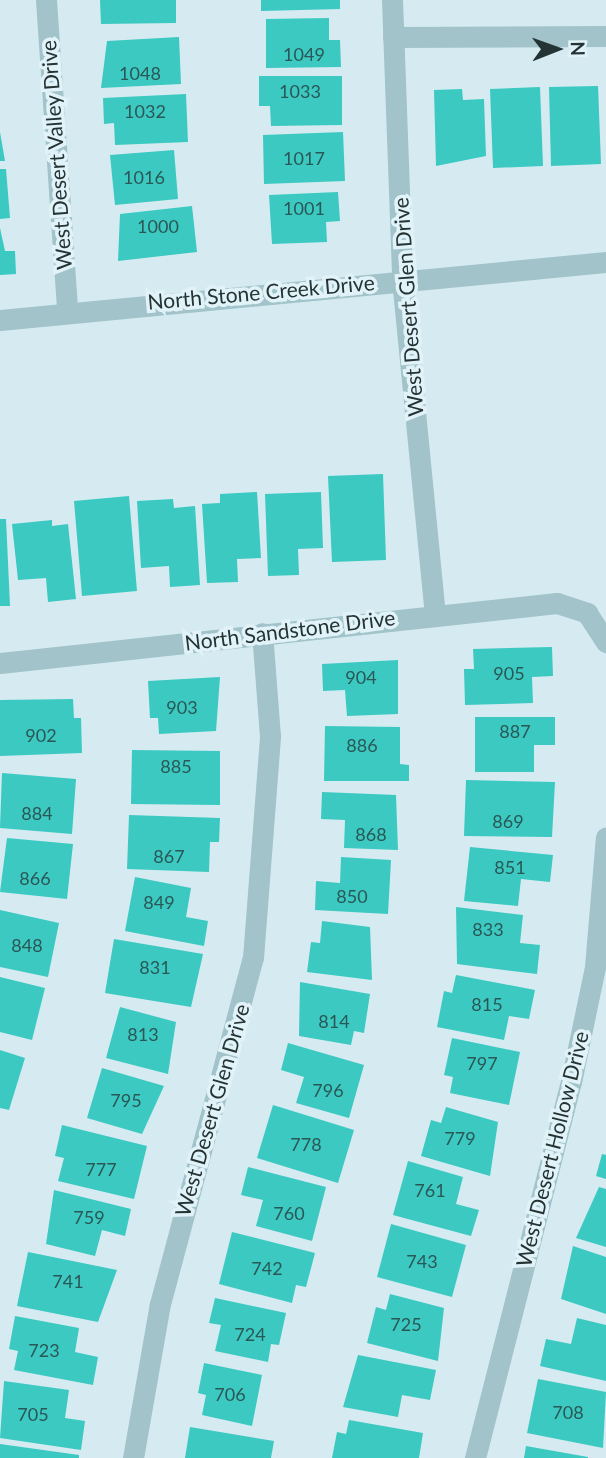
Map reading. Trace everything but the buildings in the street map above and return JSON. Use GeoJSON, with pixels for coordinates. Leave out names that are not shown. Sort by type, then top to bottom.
{"type":"FeatureCollection","features":[{"type":"Feature","properties":{"kind":"street","name":"West Desert Valley Drive"},"geometry":{"type":"LineString","coordinates":[[46,0],[68,310]]}},
{"type":"Feature","properties":{"kind":"street","name":"West Desert Glen Drive"},"geometry":{"type":"LineString","coordinates":[[393,0],[402,279],[435,613]]}},
{"type":"Feature","properties":{"kind":"street"},"geometry":{"type":"LineString","coordinates":[[393,37],[606,36]]}},
{"type":"Feature","properties":{"kind":"street","name":"North Stone Creek Drive"},"geometry":{"type":"LineString","coordinates":[[0,320],[68,310],[606,262]]}},
{"type":"Feature","properties":{"kind":"street","name":"North Sandstone Drive"},"geometry":{"type":"LineString","coordinates":[[0,663],[435,613],[557,603],[581,608],[606,642]]}},
{"type":"Feature","properties":{"kind":"street","name":"West Desert Glen Drive"},"geometry":{"type":"LineString","coordinates":[[134,1458],[160,1304],[253,958],[270,736],[262,633]]}},
{"type":"Feature","properties":{"kind":"street","name":"West Desert Hollow Drive"},"geometry":{"type":"LineString","coordinates":[[475,1458],[571,1082],[595,967],[606,837]]}}]}
